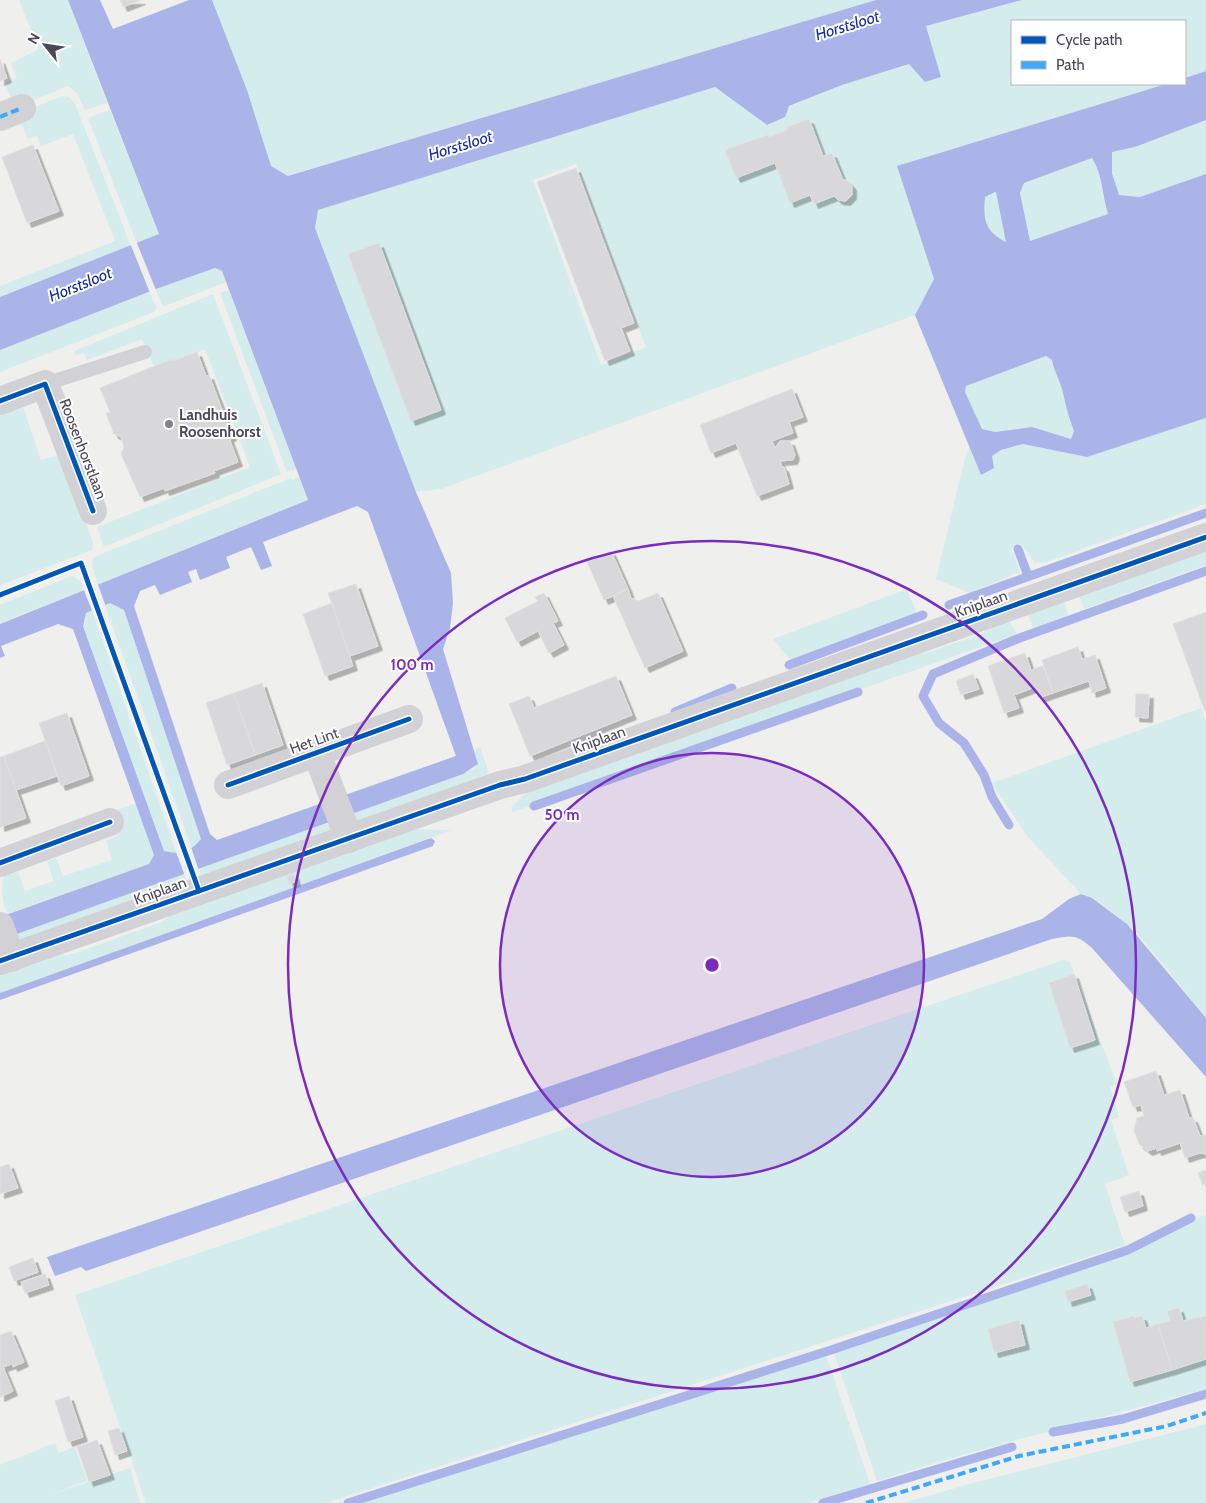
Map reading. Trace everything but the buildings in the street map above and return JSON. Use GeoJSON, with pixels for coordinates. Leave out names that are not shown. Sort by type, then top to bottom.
{"type":"FeatureCollection","features":[{"type":"Feature","properties":{"kind":"street","name":"Roosenhorstlaan"},"geometry":{"type":"LineString","coordinates":[[0,401],[45,384],[93,511]]}},
{"type":"Feature","properties":{"kind":"street","name":"Kniplaan"},"geometry":{"type":"LineString","coordinates":[[4,948],[347,832],[534,776],[1206,537]]}},
{"type":"Feature","properties":{"kind":"street","name":"Het Lint"},"geometry":{"type":"LineString","coordinates":[[228,785],[409,719]]}},
{"type":"Feature","properties":{"kind":"street","name":"Het Lint"},"geometry":{"type":"LineString","coordinates":[[317,754],[347,832]]}},
{"type":"Feature","properties":{"kind":"street"},"geometry":{"type":"LineString","coordinates":[[0,863],[110,822]]}},
{"type":"Feature","properties":{"kind":"lane"},"geometry":{"type":"LineString","coordinates":[[45,384],[145,352]]}},
{"type":"Feature","properties":{"kind":"shaded area"},"geometry":{"type":"Polygon","coordinates":[[[19,0],[68,0],[107,103],[85,110],[77,93],[68,86],[26,103],[13,104],[5,83],[17,78],[11,63],[39,49],[19,0]]]}},
{"type":"Feature","properties":{"kind":"shaded area"},"geometry":{"type":"Polygon","coordinates":[[[212,0],[876,0],[288,176],[271,166],[247,90],[212,0]]]}},
{"type":"Feature","properties":{"kind":"shaded area"},"geometry":{"type":"Polygon","coordinates":[[[1022,0],[1206,0],[1206,71],[1186,78],[1186,20],[1011,20],[1011,85],[1163,85],[897,166],[934,279],[915,315],[441,489],[416,492],[315,228],[318,210],[715,87],[767,125],[785,117],[789,107],[842,85],[910,64],[925,82],[941,76],[926,26],[1022,0]],[[576,164],[533,180],[601,365],[646,347],[576,164]]]}},
{"type":"Feature","properties":{"kind":"shaded area"},"geometry":{"type":"Polygon","coordinates":[[[62,96],[69,97],[75,104],[131,246],[0,297],[0,286],[115,241],[73,134],[41,146],[37,136],[28,139],[19,119],[28,110],[62,96]]]}},
{"type":"Feature","properties":{"kind":"shaded area"},"geometry":{"type":"Polygon","coordinates":[[[110,110],[159,234],[137,244],[88,118],[110,110]]]}},
{"type":"Feature","properties":{"kind":"shaded area"},"geometry":{"type":"Polygon","coordinates":[[[1206,120],[1206,174],[1140,197],[1119,195],[1112,173],[1112,152],[1135,147],[1206,120]]]}},
{"type":"Feature","properties":{"kind":"shaded area"},"geometry":{"type":"Polygon","coordinates":[[[1092,158],[1100,178],[1108,214],[1030,241],[1020,192],[1024,183],[1092,158]]]}},
{"type":"Feature","properties":{"kind":"shaded area"},"geometry":{"type":"Polygon","coordinates":[[[996,191],[1007,243],[994,234],[985,219],[985,197],[996,191]]]}},
{"type":"Feature","properties":{"kind":"shaded area"},"geometry":{"type":"Polygon","coordinates":[[[215,268],[222,271],[226,282],[163,307],[156,289],[215,268]]]}},
{"type":"Feature","properties":{"kind":"shaded area"},"geometry":{"type":"Polygon","coordinates":[[[229,290],[296,469],[287,472],[220,293],[229,290]]]}},
{"type":"Feature","properties":{"kind":"shaded area"},"geometry":{"type":"Polygon","coordinates":[[[149,291],[156,307],[154,312],[0,372],[0,350],[149,291]]]}},
{"type":"Feature","properties":{"kind":"shaded area"},"geometry":{"type":"Polygon","coordinates":[[[213,294],[281,474],[104,547],[97,527],[250,467],[205,349],[155,369],[142,339],[87,360],[84,353],[76,356],[74,351],[213,294]]]}},
{"type":"Feature","properties":{"kind":"shaded area"},"geometry":{"type":"Polygon","coordinates":[[[1045,356],[1052,360],[1062,389],[1074,431],[1071,439],[1032,427],[995,432],[982,429],[965,392],[966,386],[1045,356]]]}},
{"type":"Feature","properties":{"kind":"shaded area"},"geometry":{"type":"Polygon","coordinates":[[[22,404],[41,460],[62,454],[93,543],[92,550],[0,585],[0,410],[22,404]]]}},
{"type":"Feature","properties":{"kind":"shaded area"},"geometry":{"type":"Polygon","coordinates":[[[1206,418],[1206,504],[1047,562],[1035,563],[1021,544],[1011,548],[1020,572],[970,593],[936,579],[969,447],[962,430],[981,475],[991,456],[1001,450],[1023,444],[1087,457],[1206,418]]]}},
{"type":"Feature","properties":{"kind":"shaded area"},"geometry":{"type":"Polygon","coordinates":[[[299,477],[308,501],[98,585],[92,565],[94,557],[291,478],[292,480],[299,477]]]}},
{"type":"Feature","properties":{"kind":"shaded area"},"geometry":{"type":"Polygon","coordinates":[[[1206,548],[1206,565],[1084,609],[1078,592],[1206,548]]]}},
{"type":"Feature","properties":{"kind":"shaded area"},"geometry":{"type":"Polygon","coordinates":[[[72,576],[81,581],[84,590],[0,623],[0,605],[72,576]]]}},
{"type":"Feature","properties":{"kind":"shaded area"},"geometry":{"type":"Polygon","coordinates":[[[907,589],[917,614],[791,661],[773,639],[907,589]]]}},
{"type":"Feature","properties":{"kind":"shaded area"},"geometry":{"type":"Polygon","coordinates":[[[1061,599],[1065,604],[1068,616],[1033,628],[1029,617],[1031,608],[1061,599]]]}},
{"type":"Feature","properties":{"kind":"shaded area"},"geometry":{"type":"Polygon","coordinates":[[[110,603],[124,610],[201,839],[192,849],[105,605],[110,603]]]}},
{"type":"Feature","properties":{"kind":"shaded area"},"geometry":{"type":"Polygon","coordinates":[[[92,610],[177,854],[164,851],[83,625],[86,613],[92,610]]]}},
{"type":"Feature","properties":{"kind":"shaded area"},"geometry":{"type":"Polygon","coordinates":[[[1008,618],[1017,634],[513,812],[511,807],[532,787],[902,656],[925,653],[982,634],[994,623],[1008,618]]]}},
{"type":"Feature","properties":{"kind":"shaded area"},"geometry":{"type":"Polygon","coordinates":[[[1201,708],[1206,722],[1206,1018],[1165,966],[1133,930],[1116,914],[1099,902],[1081,894],[1028,837],[992,783],[1201,708]]]}},
{"type":"Feature","properties":{"kind":"shaded area"},"geometry":{"type":"Polygon","coordinates":[[[480,747],[488,770],[485,780],[355,822],[352,814],[474,769],[478,764],[473,750],[480,747]]]}},
{"type":"Feature","properties":{"kind":"shaded area"},"geometry":{"type":"Polygon","coordinates":[[[136,803],[154,855],[149,864],[7,914],[2,895],[4,876],[18,872],[25,891],[54,881],[47,861],[56,858],[63,876],[112,860],[106,841],[118,836],[109,813],[136,803]]]}},
{"type":"Feature","properties":{"kind":"shaded area"},"geometry":{"type":"Polygon","coordinates":[[[331,821],[335,829],[201,876],[199,869],[331,821]]]}},
{"type":"Feature","properties":{"kind":"shaded area"},"geometry":{"type":"Polygon","coordinates":[[[407,829],[452,830],[0,993],[0,972],[57,950],[67,956],[162,922],[175,910],[407,829]]]}},
{"type":"Feature","properties":{"kind":"shaded area"},"geometry":{"type":"Polygon","coordinates":[[[184,874],[187,882],[22,944],[15,934],[184,874]]]}},
{"type":"Feature","properties":{"kind":"shaded area"},"geometry":{"type":"Polygon","coordinates":[[[1063,960],[1070,962],[1117,1084],[1110,1087],[1119,1117],[1111,1120],[1129,1175],[1105,1184],[1125,1245],[326,1503],[146,1503],[75,1295],[1063,960]]]}},
{"type":"Feature","properties":{"kind":"shaded area"},"geometry":{"type":"Polygon","coordinates":[[[1206,1214],[1206,1389],[1000,1445],[877,1481],[833,1350],[1130,1252],[1206,1214]]]}},
{"type":"Feature","properties":{"kind":"shaded area"},"geometry":{"type":"Polygon","coordinates":[[[826,1355],[870,1484],[807,1503],[361,1503],[826,1355]]]}},
{"type":"Feature","properties":{"kind":"shaded area"},"geometry":{"type":"Polygon","coordinates":[[[1206,1424],[1206,1503],[903,1503],[966,1485],[1206,1424]]]}},
{"type":"Feature","properties":{"kind":"shaded area"},"geometry":{"type":"Polygon","coordinates":[[[55,1443],[59,1453],[75,1447],[87,1481],[44,1497],[130,1468],[140,1503],[0,1503],[0,1465],[55,1443]]]}},
{"type":"Feature","properties":{"kind":"water","name":"Horstsloot"},"geometry":{"type":"Polygon","coordinates":[[[68,0],[100,0],[113,29],[189,0],[212,0],[247,90],[271,166],[288,176],[876,0],[1022,0],[926,26],[941,77],[925,82],[909,64],[842,85],[789,106],[785,117],[767,125],[715,87],[318,210],[315,228],[416,492],[451,573],[453,603],[450,628],[443,649],[478,764],[463,774],[0,940],[0,917],[149,864],[154,855],[73,629],[58,624],[1,646],[5,656],[0,658],[0,624],[308,500],[222,271],[215,268],[0,350],[0,297],[159,234],[68,0]],[[357,506],[263,542],[272,566],[261,570],[251,547],[226,557],[230,568],[200,580],[196,569],[188,572],[192,582],[160,595],[155,585],[140,591],[134,606],[210,834],[217,840],[456,756],[368,512],[357,506]],[[110,603],[86,613],[83,626],[164,851],[175,853],[189,850],[201,839],[124,610],[110,603]]]}},
{"type":"Feature","properties":{"kind":"water"},"geometry":{"type":"Polygon","coordinates":[[[1206,71],[1206,120],[1135,147],[1112,152],[1112,173],[1119,195],[1140,197],[1206,174],[1206,418],[1087,457],[1023,444],[1001,450],[992,456],[994,468],[981,475],[915,315],[934,279],[897,166],[1163,85],[1186,85],[1186,78],[1206,71]],[[1092,158],[1024,183],[1020,193],[1030,241],[1108,214],[1096,165],[1092,158]],[[996,192],[985,197],[985,218],[994,234],[1006,242],[996,192]],[[1046,356],[966,386],[965,392],[982,429],[995,432],[1032,427],[1071,439],[1074,431],[1062,389],[1052,360],[1046,356]]]}},
{"type":"Feature","properties":{"kind":"water"},"geometry":{"type":"Polygon","coordinates":[[[431,838],[435,841],[433,846],[0,1000],[0,993],[431,838]]]}},
{"type":"Feature","properties":{"kind":"water"},"geometry":{"type":"Polygon","coordinates":[[[1081,894],[1092,898],[1127,924],[1206,1018],[1206,1077],[1092,948],[1078,938],[1064,937],[1052,939],[86,1271],[81,1267],[55,1276],[47,1257],[1042,919],[1069,899],[1081,894]]]}},
{"type":"Feature","properties":{"kind":"pier"},"geometry":{"type":"Polygon","coordinates":[[[136,241],[156,290],[150,293],[130,243],[136,241]]]}},
{"type":"Feature","properties":{"kind":"pier"},"geometry":{"type":"Polygon","coordinates":[[[97,582],[106,607],[93,613],[83,588],[97,582]]]}},
{"type":"Feature","properties":{"kind":"pier"},"geometry":{"type":"Polygon","coordinates":[[[191,847],[199,871],[185,876],[176,852],[191,847]]]}},
{"type":"Feature","properties":{"kind":"waterway"},"geometry":{"type":"LineString","coordinates":[[949,605],[1206,513]]}},
{"type":"Feature","properties":{"kind":"waterway"},"geometry":{"type":"LineString","coordinates":[[1018,549],[1028,576]]}},
{"type":"Feature","properties":{"kind":"waterway"},"geometry":{"type":"LineString","coordinates":[[1009,825],[992,797],[984,775],[964,743],[939,723],[923,696],[933,674],[1017,639],[1206,571]]}},
{"type":"Feature","properties":{"kind":"waterway"},"geometry":{"type":"LineString","coordinates":[[789,665],[923,615]]}},
{"type":"Feature","properties":{"kind":"waterway"},"geometry":{"type":"LineString","coordinates":[[675,712],[732,688]]}},
{"type":"Feature","properties":{"kind":"waterway"},"geometry":{"type":"LineString","coordinates":[[534,806],[858,692]]}},
{"type":"Feature","properties":{"kind":"waterway"},"geometry":{"type":"LineString","coordinates":[[348,1503],[828,1351],[1128,1250],[1191,1218]]}},
{"type":"Feature","properties":{"kind":"waterway"},"geometry":{"type":"LineString","coordinates":[[1053,1432],[1123,1419],[1206,1394]]}},
{"type":"Feature","properties":{"kind":"waterway"},"geometry":{"type":"LineString","coordinates":[[823,1503],[1012,1447]]}},
{"type":"Feature","properties":{"kind":"marked path"},"geometry":{"type":"LineString","coordinates":[[0,117],[22,108]]}},
{"type":"Feature","properties":{"kind":"marked path"},"geometry":{"type":"LineString","coordinates":[[866,1503],[1019,1456],[1167,1426],[1206,1413]]}},
{"type":"Feature","properties":{"kind":"cycle path"},"geometry":{"type":"LineString","coordinates":[[0,401],[45,384],[93,511]]}},
{"type":"Feature","properties":{"kind":"cycle path"},"geometry":{"type":"LineString","coordinates":[[0,961],[500,785],[525,779],[1206,537]]}},
{"type":"Feature","properties":{"kind":"cycle path"},"geometry":{"type":"LineString","coordinates":[[0,595],[81,563],[199,891]]}},
{"type":"Feature","properties":{"kind":"cycle path"},"geometry":{"type":"LineString","coordinates":[[228,785],[409,719]]}},
{"type":"Feature","properties":{"kind":"cycle path"},"geometry":{"type":"LineString","coordinates":[[0,863],[110,822]]}},
{"type":"Feature","properties":{"kind":"place","name":"Landhuis Roosenhorst"},"geometry":{"type":"Point","coordinates":[169,424]}}]}
